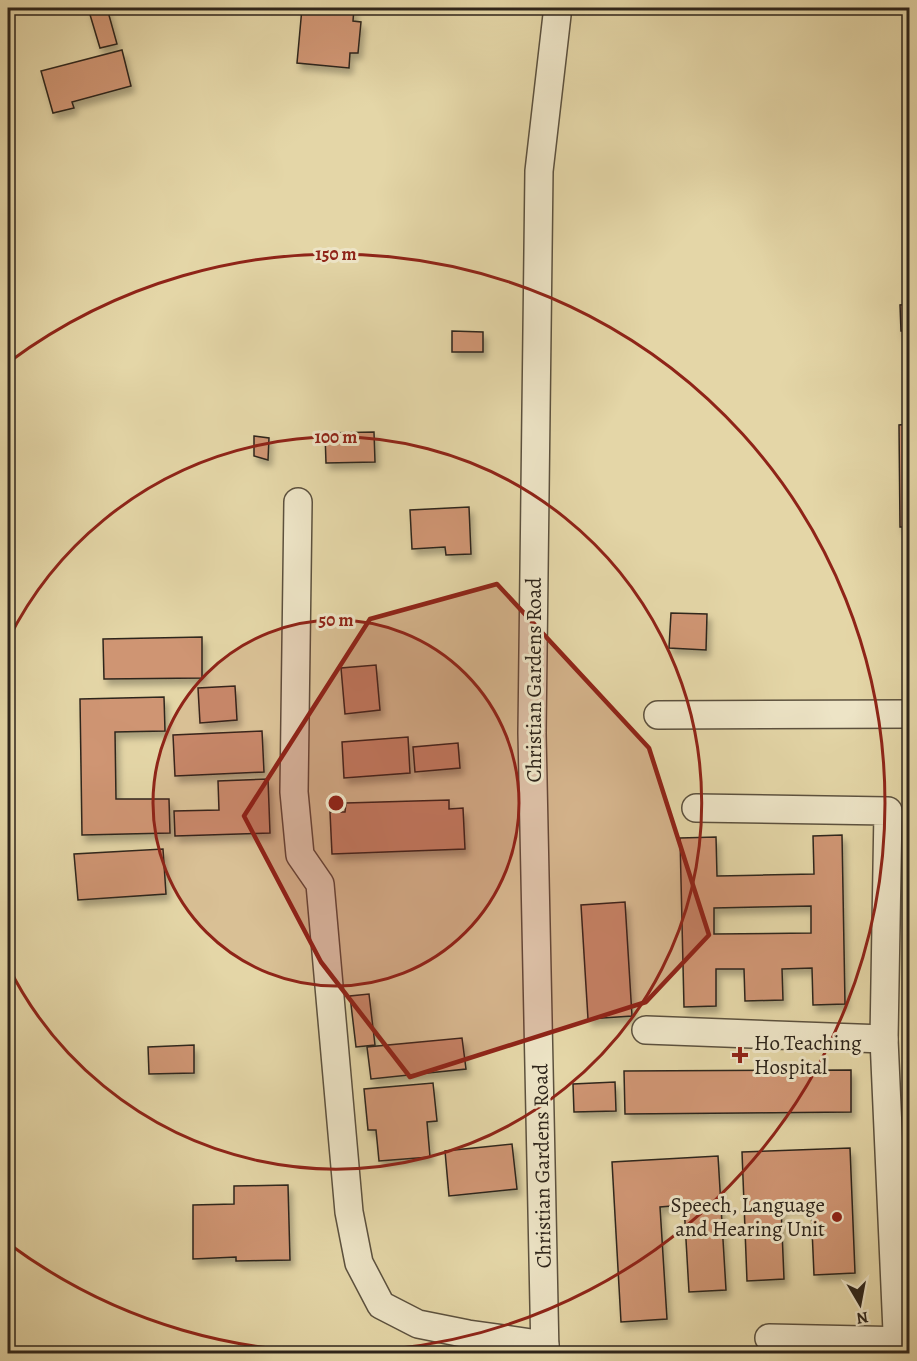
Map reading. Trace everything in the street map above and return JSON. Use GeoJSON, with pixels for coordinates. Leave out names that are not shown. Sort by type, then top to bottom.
{"type":"FeatureCollection","features":[{"type":"Feature","properties":{"kind":"street","name":"Christian Gardens Road"},"geometry":{"type":"LineString","coordinates":[[545,1349],[532,733],[539,171],[556,8]]}},
{"type":"Feature","properties":{"kind":"street"},"geometry":{"type":"LineString","coordinates":[[298,502],[294,792],[300,855],[320,884],[349,1212],[359,1263],[381,1305],[418,1324],[545,1349]]}},
{"type":"Feature","properties":{"kind":"street"},"geometry":{"type":"LineString","coordinates":[[658,715],[909,714]]}},
{"type":"Feature","properties":{"kind":"street"},"geometry":{"type":"LineString","coordinates":[[696,808],[888,810],[885,1039],[902,1345],[769,1338]]}},
{"type":"Feature","properties":{"kind":"street"},"geometry":{"type":"LineString","coordinates":[[646,1030],[885,1039]]}},
{"type":"Feature","properties":{"kind":"highlighted area"},"geometry":{"type":"Polygon","coordinates":[[[497,584],[649,748],[709,935],[646,1002],[410,1077],[321,962],[244,816],[370,619],[497,584]]]}},
{"type":"Feature","properties":{"kind":"building"},"geometry":{"type":"Polygon","coordinates":[[[88,8],[107,8],[117,44],[100,48],[88,8]]]}},
{"type":"Feature","properties":{"kind":"building"},"geometry":{"type":"Polygon","coordinates":[[[302,8],[354,8],[353,21],[361,22],[358,53],[350,53],[349,68],[297,63],[302,8]]]}},
{"type":"Feature","properties":{"kind":"building"},"geometry":{"type":"Polygon","coordinates":[[[122,50],[131,86],[72,102],[74,108],[53,113],[41,71],[122,50]]]}},
{"type":"Feature","properties":{"kind":"building"},"geometry":{"type":"Polygon","coordinates":[[[910,304],[910,331],[901,331],[900,305],[910,304]]]}},
{"type":"Feature","properties":{"kind":"building"},"geometry":{"type":"Polygon","coordinates":[[[452,331],[483,332],[483,352],[452,352],[452,331]]]}},
{"type":"Feature","properties":{"kind":"building"},"geometry":{"type":"Polygon","coordinates":[[[910,424],[910,527],[900,527],[899,425],[910,424]]]}},
{"type":"Feature","properties":{"kind":"building"},"geometry":{"type":"Polygon","coordinates":[[[374,432],[375,462],[326,463],[325,433],[374,432]]]}},
{"type":"Feature","properties":{"kind":"building"},"geometry":{"type":"Polygon","coordinates":[[[254,436],[269,438],[268,460],[254,456],[254,436]]]}},
{"type":"Feature","properties":{"kind":"building"},"geometry":{"type":"Polygon","coordinates":[[[469,507],[471,554],[446,555],[445,547],[412,549],[410,510],[469,507]]]}},
{"type":"Feature","properties":{"kind":"building"},"geometry":{"type":"Polygon","coordinates":[[[671,613],[707,614],[706,650],[669,648],[671,613]]]}},
{"type":"Feature","properties":{"kind":"building"},"geometry":{"type":"Polygon","coordinates":[[[202,637],[202,678],[104,679],[103,639],[202,637]]]}},
{"type":"Feature","properties":{"kind":"building"},"geometry":{"type":"Polygon","coordinates":[[[376,665],[380,710],[345,714],[341,668],[376,665]]]}},
{"type":"Feature","properties":{"kind":"building"},"geometry":{"type":"Polygon","coordinates":[[[235,686],[237,720],[200,723],[198,688],[235,686]]]}},
{"type":"Feature","properties":{"kind":"building"},"geometry":{"type":"Polygon","coordinates":[[[164,697],[165,731],[115,732],[116,799],[169,799],[170,833],[82,835],[80,699],[164,697]]]}},
{"type":"Feature","properties":{"kind":"building"},"geometry":{"type":"Polygon","coordinates":[[[262,731],[264,772],[175,776],[173,735],[262,731]]]}},
{"type":"Feature","properties":{"kind":"building"},"geometry":{"type":"Polygon","coordinates":[[[408,737],[410,773],[344,778],[342,742],[408,737]]]}},
{"type":"Feature","properties":{"kind":"building"},"geometry":{"type":"Polygon","coordinates":[[[458,743],[460,768],[415,772],[413,747],[458,743]]]}},
{"type":"Feature","properties":{"kind":"building"},"geometry":{"type":"Polygon","coordinates":[[[268,779],[270,833],[175,836],[174,811],[219,810],[218,781],[268,779]]]}},
{"type":"Feature","properties":{"kind":"building"},"geometry":{"type":"Polygon","coordinates":[[[449,800],[449,809],[463,808],[465,849],[332,854],[330,812],[345,812],[346,803],[449,800]]]}},
{"type":"Feature","properties":{"kind":"building"},"geometry":{"type":"Polygon","coordinates":[[[842,835],[845,1004],[813,1005],[812,968],[782,969],[783,1000],[745,1001],[744,969],[716,969],[716,1006],[684,1007],[680,838],[716,837],[717,876],[814,874],[813,836],[842,835]],[[811,906],[714,908],[714,934],[811,933],[811,906]]]}},
{"type":"Feature","properties":{"kind":"building"},"geometry":{"type":"Polygon","coordinates":[[[163,849],[166,894],[78,900],[74,854],[163,849]]]}},
{"type":"Feature","properties":{"kind":"building"},"geometry":{"type":"Polygon","coordinates":[[[625,902],[632,1016],[588,1019],[581,905],[625,902]]]}},
{"type":"Feature","properties":{"kind":"building"},"geometry":{"type":"Polygon","coordinates":[[[369,994],[375,1045],[356,1047],[350,996],[369,994]]]}},
{"type":"Feature","properties":{"kind":"building"},"geometry":{"type":"Polygon","coordinates":[[[462,1038],[466,1069],[371,1079],[367,1047],[462,1038]]]}},
{"type":"Feature","properties":{"kind":"building"},"geometry":{"type":"Polygon","coordinates":[[[194,1045],[194,1073],[149,1074],[148,1047],[194,1045]]]}},
{"type":"Feature","properties":{"kind":"building"},"geometry":{"type":"Polygon","coordinates":[[[851,1070],[851,1112],[625,1114],[624,1071],[851,1070]]]}},
{"type":"Feature","properties":{"kind":"building"},"geometry":{"type":"Polygon","coordinates":[[[615,1082],[616,1111],[574,1112],[573,1084],[615,1082]]]}},
{"type":"Feature","properties":{"kind":"building"},"geometry":{"type":"Polygon","coordinates":[[[433,1083],[437,1121],[427,1122],[430,1157],[379,1161],[376,1130],[368,1130],[364,1089],[433,1083]]]}},
{"type":"Feature","properties":{"kind":"building"},"geometry":{"type":"Polygon","coordinates":[[[512,1144],[517,1189],[449,1196],[445,1151],[512,1144]]]}},
{"type":"Feature","properties":{"kind":"building"},"geometry":{"type":"Polygon","coordinates":[[[850,1148],[855,1273],[814,1275],[811,1206],[781,1207],[784,1279],[747,1281],[742,1152],[850,1148]]]}},
{"type":"Feature","properties":{"kind":"building"},"geometry":{"type":"Polygon","coordinates":[[[718,1156],[726,1290],[689,1292],[684,1205],[660,1207],[667,1319],[621,1322],[612,1162],[718,1156]]]}},
{"type":"Feature","properties":{"kind":"building"},"geometry":{"type":"Polygon","coordinates":[[[288,1185],[290,1260],[236,1261],[236,1257],[193,1259],[193,1205],[234,1204],[234,1186],[288,1185]]]}},
{"type":"Feature","properties":{"kind":"place","name":"Ho Teaching Hospital"},"geometry":{"type":"Point","coordinates":[740,1055]}},
{"type":"Feature","properties":{"kind":"place","name":"Speech, Language and Hearing Unit"},"geometry":{"type":"Point","coordinates":[837,1217]}}]}
